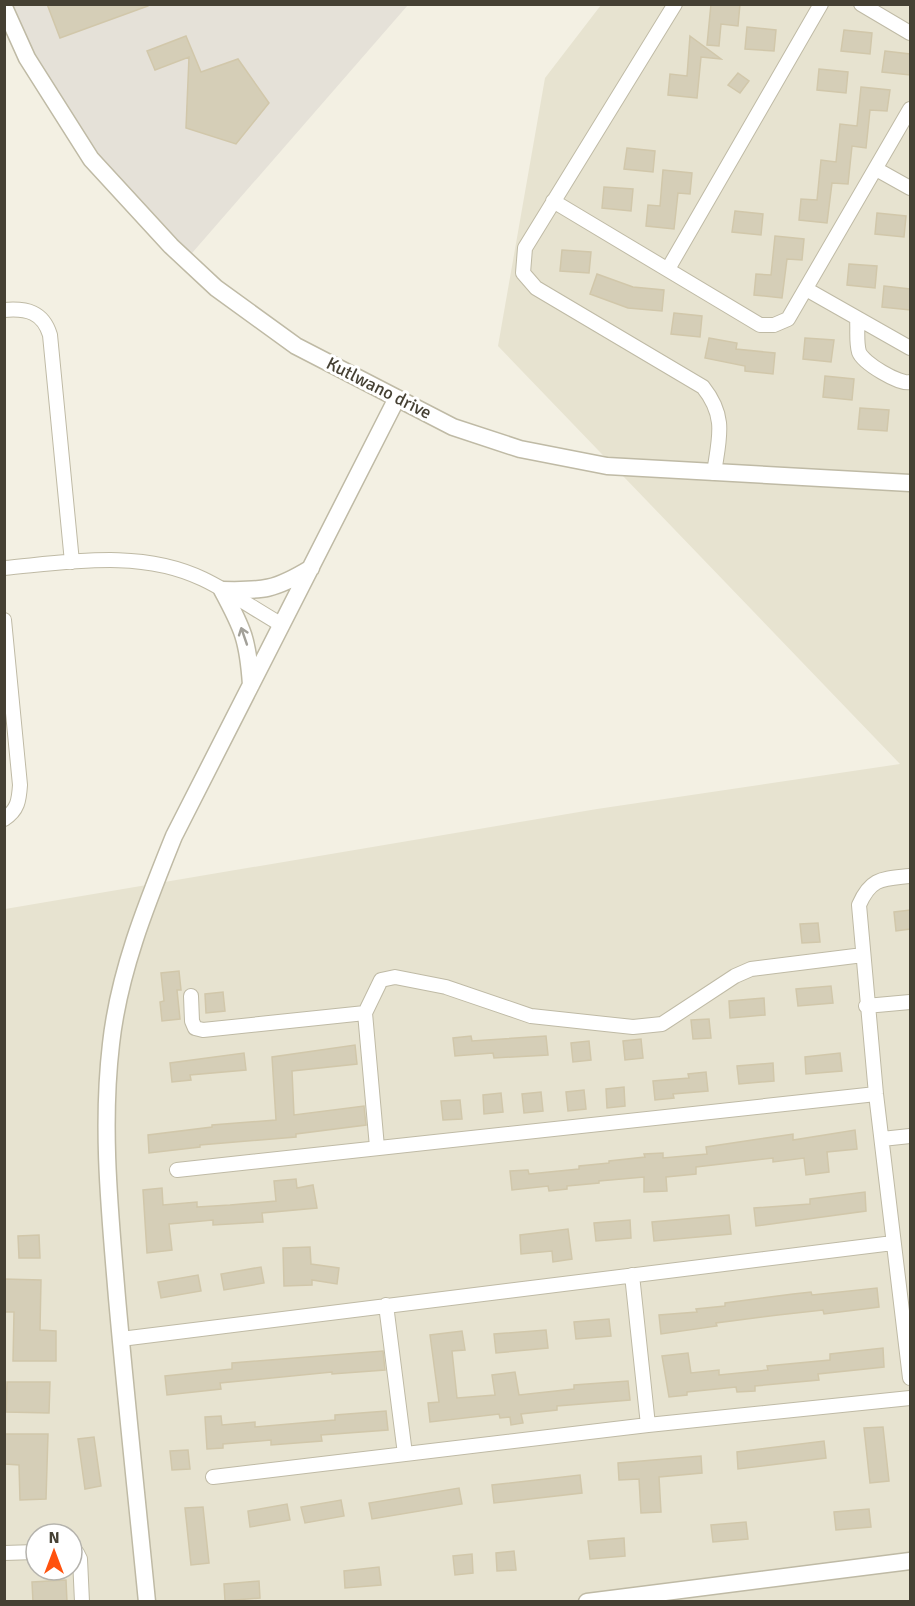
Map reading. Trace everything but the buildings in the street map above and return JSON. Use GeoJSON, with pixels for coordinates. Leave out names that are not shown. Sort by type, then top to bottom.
{"type":"FeatureCollection","features":[{"type":"Feature","properties":{"kind":"street"},"geometry":{"type":"LineString","coordinates":[[675,4],[525,248],[523,273],[536,288],[703,387],[715,402],[720,430],[714,473]]}},
{"type":"Feature","properties":{"kind":"street"},"geometry":{"type":"LineString","coordinates":[[668,269],[821,4]]}},
{"type":"Feature","properties":{"kind":"street"},"geometry":{"type":"LineString","coordinates":[[861,4],[910,33]]}},
{"type":"Feature","properties":{"kind":"street","name":"Kutlwano drive"},"geometry":{"type":"LineString","coordinates":[[4,7],[27,58],[92,159],[171,246],[216,288],[296,346],[453,427],[520,448],[607,466],[910,483]]}},
{"type":"Feature","properties":{"kind":"street"},"geometry":{"type":"LineString","coordinates":[[553,201],[760,324],[774,325],[788,319],[910,110]]}},
{"type":"Feature","properties":{"kind":"street"},"geometry":{"type":"LineString","coordinates":[[876,169],[910,188]]}},
{"type":"Feature","properties":{"kind":"street"},"geometry":{"type":"LineString","coordinates":[[806,289],[910,348]]}},
{"type":"Feature","properties":{"kind":"street"},"geometry":{"type":"LineString","coordinates":[[4,310],[23,308],[38,314],[46,324],[50,335],[72,562]]}},
{"type":"Feature","properties":{"kind":"street"},"geometry":{"type":"LineString","coordinates":[[857,318],[859,352],[863,359],[897,381],[910,382]]}},
{"type":"Feature","properties":{"kind":"street"},"geometry":{"type":"LineString","coordinates":[[147,1602],[107,1182],[106,1106],[111,1042],[125,972],[149,898],[174,836],[397,398]]}},
{"type":"Feature","properties":{"kind":"street"},"geometry":{"type":"LineString","coordinates":[[4,568],[72,562],[138,560],[202,578],[282,625]]}},
{"type":"Feature","properties":{"kind":"street"},"geometry":{"type":"LineString","coordinates":[[222,590],[259,591],[284,584],[311,567]]}},
{"type":"Feature","properties":{"kind":"street"},"geometry":{"type":"LineString","coordinates":[[222,590],[244,633],[249,652],[251,686]]}},
{"type":"Feature","properties":{"kind":"street"},"geometry":{"type":"LineString","coordinates":[[4,620],[21,785],[18,804],[13,813],[4,819]]}},
{"type":"Feature","properties":{"kind":"street"},"geometry":{"type":"LineString","coordinates":[[910,876],[880,880],[866,889],[859,904],[866,1006],[910,1378]]}},
{"type":"Feature","properties":{"kind":"street"},"geometry":{"type":"LineString","coordinates":[[377,1147],[365,1013],[381,980],[395,977],[446,987],[531,1016],[633,1027],[662,1024],[735,976],[751,969],[863,955]]}},
{"type":"Feature","properties":{"kind":"street"},"geometry":{"type":"LineString","coordinates":[[191,996],[192,1021],[195,1028],[203,1030],[365,1013]]}},
{"type":"Feature","properties":{"kind":"street"},"geometry":{"type":"LineString","coordinates":[[866,1006],[910,1002]]}},
{"type":"Feature","properties":{"kind":"street"},"geometry":{"type":"LineString","coordinates":[[177,1170],[876,1094]]}},
{"type":"Feature","properties":{"kind":"street"},"geometry":{"type":"LineString","coordinates":[[882,1139],[910,1136]]}},
{"type":"Feature","properties":{"kind":"street"},"geometry":{"type":"LineString","coordinates":[[121,1339],[893,1243]]}},
{"type":"Feature","properties":{"kind":"street"},"geometry":{"type":"LineString","coordinates":[[632,1275],[648,1425]]}},
{"type":"Feature","properties":{"kind":"street"},"geometry":{"type":"LineString","coordinates":[[386,1305],[405,1454]]}},
{"type":"Feature","properties":{"kind":"street"},"geometry":{"type":"LineString","coordinates":[[213,1477],[648,1425],[910,1398]]}},
{"type":"Feature","properties":{"kind":"street"},"geometry":{"type":"LineString","coordinates":[[4,1552],[24,1552]]}},
{"type":"Feature","properties":{"kind":"street"},"geometry":{"type":"LineString","coordinates":[[587,1602],[910,1561]]}},
{"type":"Feature","properties":{"kind":"street"},"geometry":{"type":"LineString","coordinates":[[81,1582],[82,1602]]}},
{"type":"Feature","properties":{"kind":"shaded area"},"geometry":{"type":"Polygon","coordinates":[[[9,5],[408,5],[186,260],[87,151],[33,67],[9,5]]]}},
{"type":"Feature","properties":{"kind":"shaded area"},"geometry":{"type":"Polygon","coordinates":[[[601,5],[910,5],[910,1601],[5,1602],[5,909],[597,809],[900,764],[498,346],[545,78],[601,5]]]}}]}
